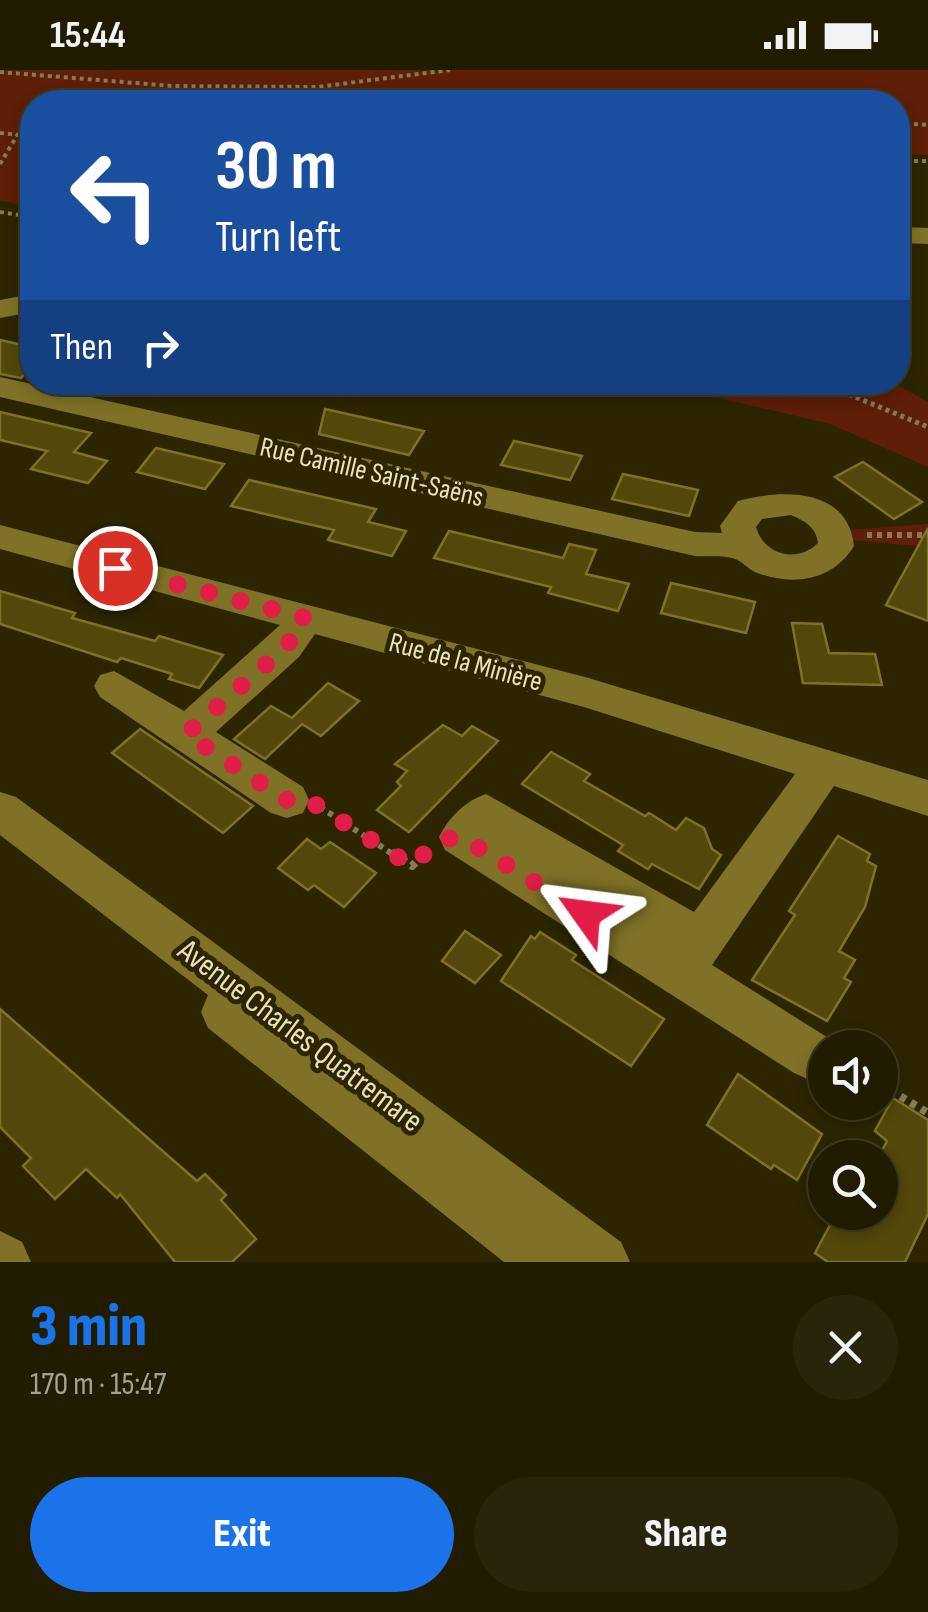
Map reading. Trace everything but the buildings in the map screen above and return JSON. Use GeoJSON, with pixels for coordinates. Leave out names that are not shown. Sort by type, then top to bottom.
{"type":"FeatureCollection","features":[{"type":"Feature","properties":{"kind":"street","name":"Rue Camille Saint-Saëns"},"geometry":{"type":"LineString","coordinates":[[31,395],[695,544],[745,547],[771,564],[805,567],[830,556],[836,535]]}},
{"type":"Feature","properties":{"kind":"street"},"geometry":{"type":"LineString","coordinates":[[745,547],[739,536],[742,516],[763,504],[778,502],[808,508],[831,524],[836,535]]}},
{"type":"Feature","properties":{"kind":"street","name":"Rue de la Minière"},"geometry":{"type":"LineString","coordinates":[[0,537],[585,692],[928,798]]}},
{"type":"Feature","properties":{"kind":"street"},"geometry":{"type":"LineString","coordinates":[[186,734],[285,648],[306,618]]}},
{"type":"Feature","properties":{"kind":"street"},"geometry":{"type":"LineString","coordinates":[[114,686],[286,800]]}},
{"type":"Feature","properties":{"kind":"street"},"geometry":{"type":"LineString","coordinates":[[690,956],[826,765]]}},
{"type":"Feature","properties":{"kind":"street","name":"Avenue Charles Quatremare"},"geometry":{"type":"LineString","coordinates":[[0,810],[601,1262]]}},
{"type":"Feature","properties":{"kind":"street"},"geometry":{"type":"LineString","coordinates":[[461,837],[486,812],[690,956],[808,1053]]}},
{"type":"Feature","properties":{"kind":"street","name":"Avenue Charles Quatremare"},"geometry":{"type":"LineString","coordinates":[[0,839],[550,1262]]}},
{"type":"Feature","properties":{"kind":"path"},"geometry":{"type":"LineString","coordinates":[[0,72],[172,86],[316,87],[450,70]]}},
{"type":"Feature","properties":{"kind":"path"},"geometry":{"type":"LineString","coordinates":[[0,133],[18,134],[0,164]]}},
{"type":"Feature","properties":{"kind":"path"},"geometry":{"type":"LineString","coordinates":[[850,395],[928,427]]}},
{"type":"Feature","properties":{"kind":"path"},"geometry":{"type":"LineString","coordinates":[[836,535],[928,535]]}},
{"type":"Feature","properties":{"kind":"path"},"geometry":{"type":"LineString","coordinates":[[286,800],[302,796],[412,866],[438,840],[461,837]]}},
{"type":"Feature","properties":{"kind":"path"},"geometry":{"type":"LineString","coordinates":[[898,1095],[928,1114]]}},
{"type":"Feature","properties":{"kind":"shaded area"},"geometry":{"type":"Polygon","coordinates":[[[0,70],[928,70],[928,155],[910,154],[910,90],[20,90],[20,204],[0,201],[0,70]]]}},
{"type":"Feature","properties":{"kind":"shaded area"},"geometry":{"type":"Polygon","coordinates":[[[910,392],[928,402],[928,467],[830,424],[707,395],[910,395],[910,392]]]}},
{"type":"Feature","properties":{"kind":"shaded area"},"geometry":{"type":"Polygon","coordinates":[[[928,524],[928,547],[851,540],[848,530],[928,524]]]}},
{"type":"Feature","properties":{"kind":"route"},"geometry":{"type":"LineString","coordinates":[[115,568],[306,618],[285,648],[186,734],[286,800],[302,796],[412,866],[438,840],[461,837],[586,914]]}}]}
